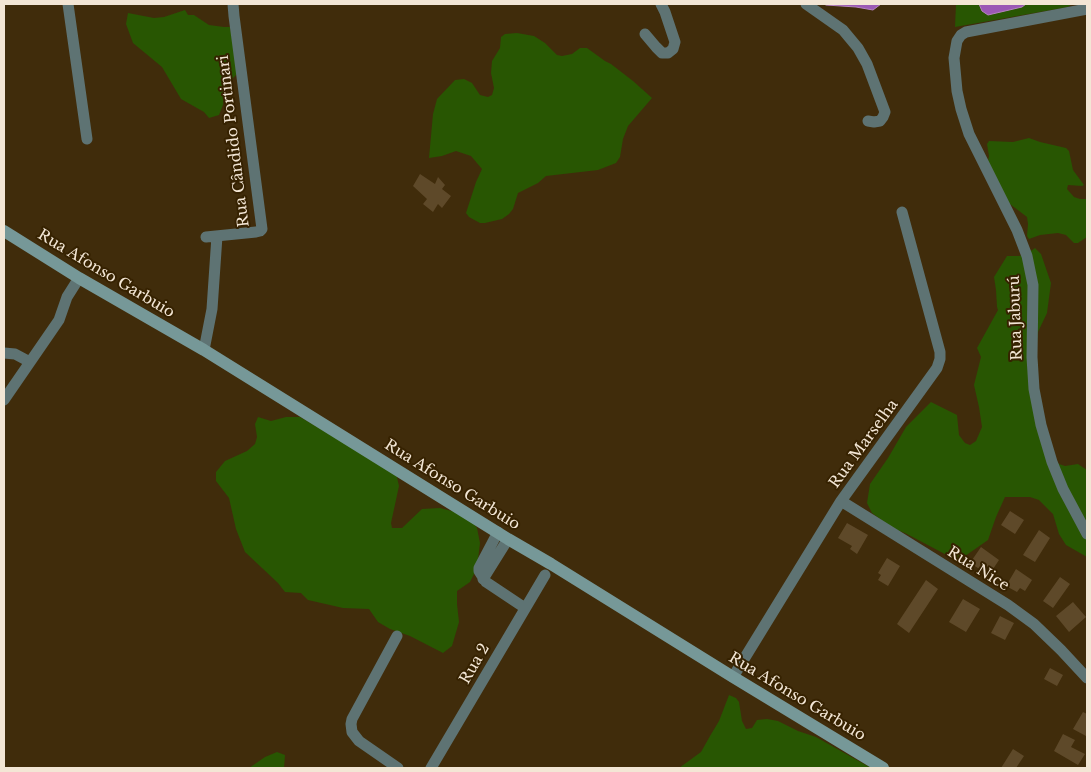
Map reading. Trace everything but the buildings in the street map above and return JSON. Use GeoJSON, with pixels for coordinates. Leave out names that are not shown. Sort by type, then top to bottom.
{"type":"FeatureCollection","features":[{"type":"Feature","properties":{"kind":"street"},"geometry":{"type":"LineString","coordinates":[[68,4],[87,139]]}},
{"type":"Feature","properties":{"kind":"street","name":"Rua Cândido Portinari"},"geometry":{"type":"LineString","coordinates":[[204,350],[212,309],[212,237],[262,230],[233,4]]}},
{"type":"Feature","properties":{"kind":"street"},"geometry":{"type":"LineString","coordinates":[[806,4],[843,30],[858,48],[867,64],[885,112],[880,121],[868,121]]}},
{"type":"Feature","properties":{"kind":"street"},"geometry":{"type":"LineString","coordinates":[[645,34],[662,52],[668,53],[673,49],[675,42],[663,8]]}},
{"type":"Feature","properties":{"kind":"street","name":"Rua Jaburú"},"geometry":{"type":"LineString","coordinates":[[1087,9],[966,32],[957,41],[954,58],[957,91],[970,134],[1017,230],[1027,256],[1033,286],[1032,357],[1034,389],[1041,425],[1052,462],[1063,489],[1087,534]]}},
{"type":"Feature","properties":{"kind":"street","name":"Rua Marselha"},"geometry":{"type":"LineString","coordinates":[[733,677],[841,501],[937,368],[940,352],[902,212]]}},
{"type":"Feature","properties":{"kind":"street","name":"Rua Afonso Garbuio"},"geometry":{"type":"LineString","coordinates":[[4,231],[79,278],[204,350],[883,768]]}},
{"type":"Feature","properties":{"kind":"street"},"geometry":{"type":"LineString","coordinates":[[4,400],[59,320],[67,297],[79,278]]}},
{"type":"Feature","properties":{"kind":"street"},"geometry":{"type":"LineString","coordinates":[[4,353],[14,354],[30,362]]}},
{"type":"Feature","properties":{"kind":"street","name":"Rua Nice"},"geometry":{"type":"LineString","coordinates":[[841,501],[1008,605],[1034,624],[1087,678]]}},
{"type":"Feature","properties":{"kind":"street"},"geometry":{"type":"LineString","coordinates":[[503,535],[479,568],[479,571],[486,582],[525,608]]}},
{"type":"Feature","properties":{"kind":"street","name":"Rua 2"},"geometry":{"type":"LineString","coordinates":[[431,768],[545,575]]}},
{"type":"Feature","properties":{"kind":"street"},"geometry":{"type":"LineString","coordinates":[[397,636],[351,724],[352,732],[359,741],[398,768]]}},
{"type":"Feature","properties":{"kind":"green space"},"geometry":{"type":"Polygon","coordinates":[[[956,4],[1072,4],[1068,7],[955,27],[956,4]]]}},
{"type":"Feature","properties":{"kind":"green space"},"geometry":{"type":"Polygon","coordinates":[[[185,10],[188,15],[194,15],[209,25],[230,27],[238,70],[236,75],[225,86],[223,105],[219,115],[209,118],[204,112],[181,99],[162,67],[133,43],[126,24],[128,13],[154,18],[164,17],[185,10]]]}},
{"type":"Feature","properties":{"kind":"green space"},"geometry":{"type":"Polygon","coordinates":[[[517,33],[534,36],[545,43],[557,55],[572,54],[580,48],[587,48],[611,64],[652,98],[628,126],[623,139],[620,157],[616,163],[598,170],[546,176],[538,183],[518,193],[513,209],[502,219],[480,223],[469,217],[466,213],[482,169],[471,156],[456,151],[429,158],[433,114],[437,99],[455,80],[464,79],[472,83],[480,95],[488,97],[492,95],[494,88],[491,73],[492,61],[500,48],[501,37],[505,34],[517,33]]]}},
{"type":"Feature","properties":{"kind":"green space"},"geometry":{"type":"Polygon","coordinates":[[[1029,138],[1066,148],[1069,151],[1073,170],[1084,185],[1068,185],[1067,189],[1074,197],[1087,199],[1087,237],[1078,243],[1074,243],[1066,235],[1058,233],[1040,235],[1029,239],[1027,236],[1027,217],[1002,198],[986,171],[989,156],[987,144],[989,141],[1013,142],[1029,138]]]}},
{"type":"Feature","properties":{"kind":"green space"},"geometry":{"type":"Polygon","coordinates":[[[1035,248],[1041,254],[1051,283],[1047,313],[1038,332],[1032,358],[1045,445],[1059,464],[1065,466],[1078,464],[1087,470],[1087,557],[1066,545],[1059,534],[1053,514],[1039,500],[1030,497],[1005,497],[988,540],[958,561],[894,529],[872,513],[867,503],[870,484],[906,427],[931,402],[957,415],[959,435],[965,443],[970,445],[976,441],[982,427],[974,385],[981,357],[977,348],[998,310],[994,277],[1007,256],[1019,256],[1035,248]]]}},
{"type":"Feature","properties":{"kind":"green space"},"geometry":{"type":"Polygon","coordinates":[[[258,417],[271,421],[286,417],[300,417],[396,473],[399,486],[391,523],[392,528],[402,528],[422,509],[440,508],[459,513],[471,520],[477,528],[480,543],[477,568],[470,582],[457,591],[459,622],[452,646],[443,653],[378,622],[369,609],[343,608],[308,600],[301,593],[285,592],[245,552],[236,529],[229,498],[216,481],[216,472],[225,461],[247,451],[255,444],[257,437],[255,424],[258,417]]]}},
{"type":"Feature","properties":{"kind":"green space"},"geometry":{"type":"Polygon","coordinates":[[[729,695],[736,698],[739,702],[742,721],[746,729],[752,728],[757,720],[778,721],[816,737],[871,768],[679,768],[701,752],[719,721],[729,695]]]}},
{"type":"Feature","properties":{"kind":"green space"},"geometry":{"type":"Polygon","coordinates":[[[277,752],[285,755],[284,768],[249,768],[265,757],[277,752]]]}},
{"type":"Feature","properties":{"kind":"shaded area"},"geometry":{"type":"Polygon","coordinates":[[[824,4],[881,4],[873,10],[824,4]]]}},
{"type":"Feature","properties":{"kind":"shaded area"},"geometry":{"type":"Polygon","coordinates":[[[979,4],[1026,4],[1022,7],[988,15],[982,11],[979,4]]]}}]}
